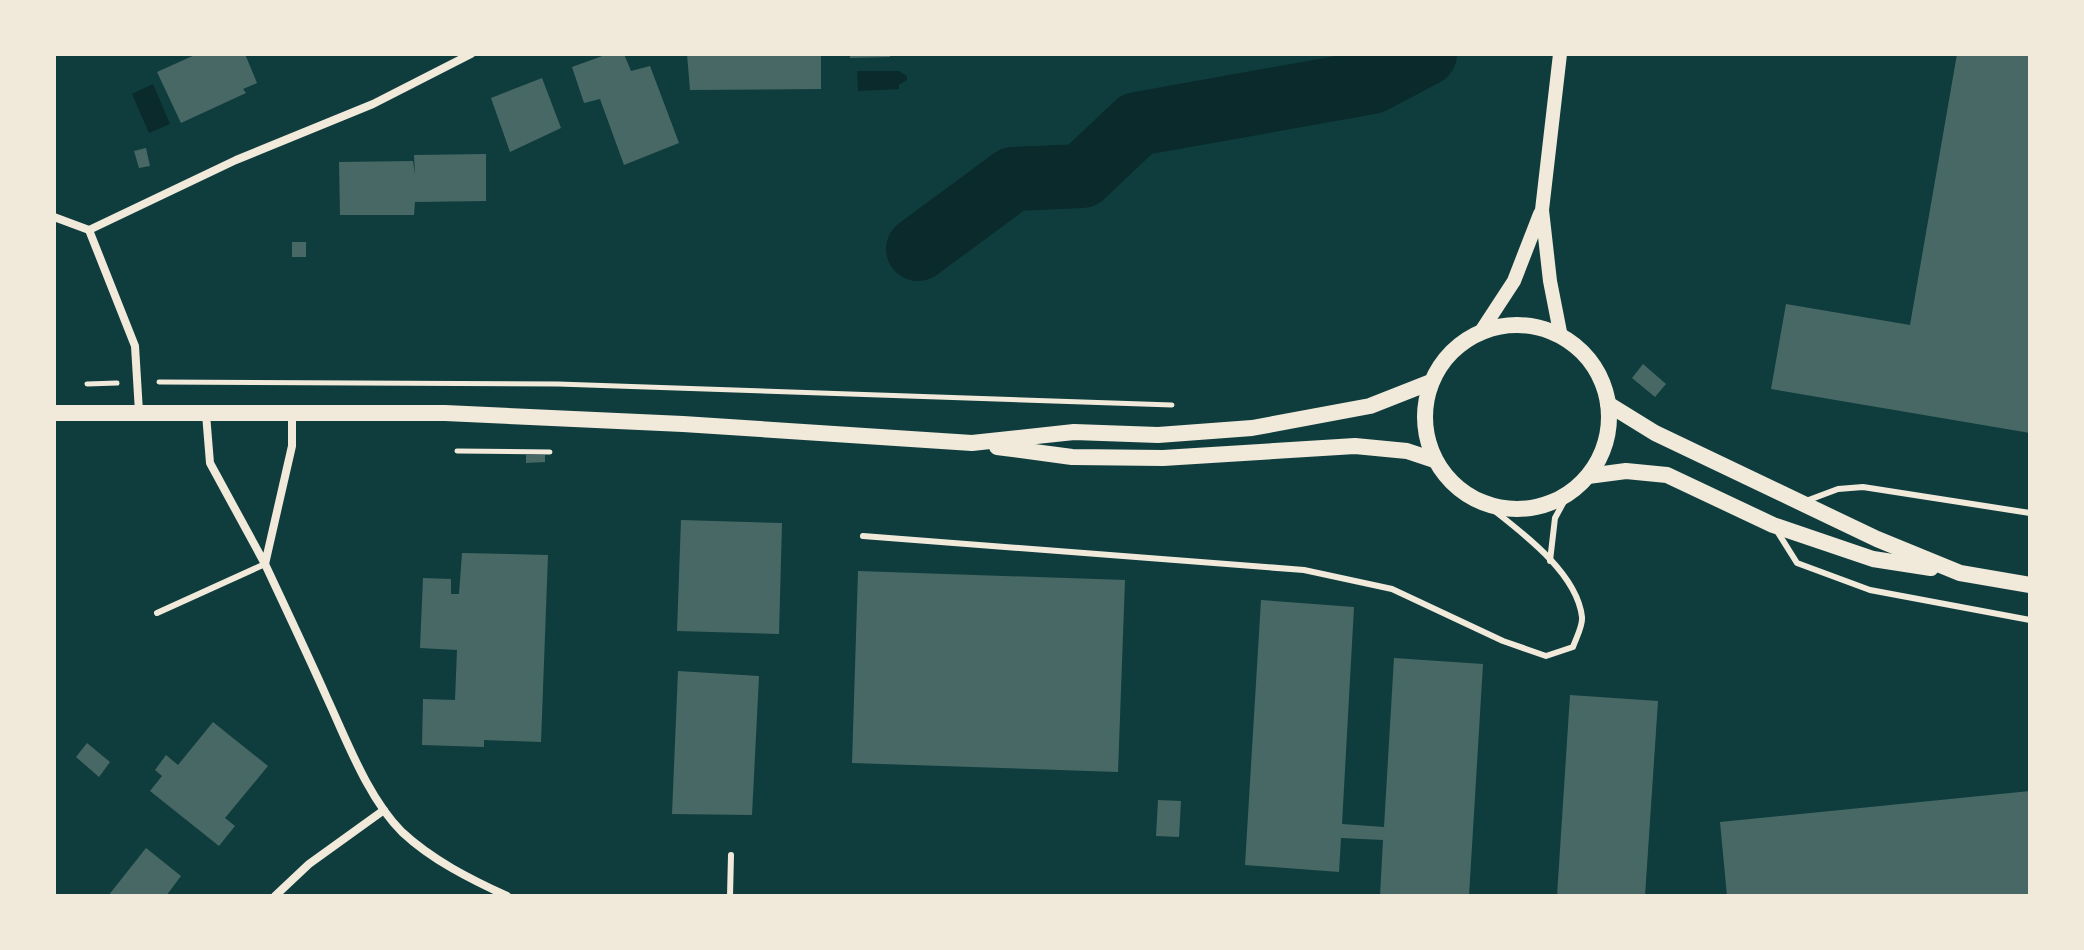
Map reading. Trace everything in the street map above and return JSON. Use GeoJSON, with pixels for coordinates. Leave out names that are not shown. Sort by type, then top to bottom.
{"type":"FeatureCollection","features":[{"type":"Feature","properties":{"kind":"main road"},"geometry":{"type":"LineString","coordinates":[[1500,326],[1542,328],[1561,337],[1578,349],[1592,365],[1603,383],[1608,404],[1609,429],[1602,454],[1588,476],[1567,496],[1541,507],[1514,510],[1487,505],[1456,488],[1434,460],[1424,422],[1431,382],[1443,361],[1460,345],[1500,326]]}},
{"type":"Feature","properties":{"kind":"main road"},"geometry":{"type":"LineString","coordinates":[[972,443],[1074,432],[1158,435],[1252,428],[1370,406],[1431,382]]}},
{"type":"Feature","properties":{"kind":"main road"},"geometry":{"type":"LineString","coordinates":[[1608,404],[1655,433],[1877,539],[1960,573]]}},
{"type":"Feature","properties":{"kind":"main road"},"geometry":{"type":"LineString","coordinates":[[54,413],[489,415],[972,443],[1072,457],[1163,458],[1355,446],[1407,451],[1434,460]]}},
{"type":"Feature","properties":{"kind":"main road"},"geometry":{"type":"LineString","coordinates":[[1588,476],[1626,471],[1667,475],[1773,525],[1873,559],[2030,585]]}},
{"type":"Feature","properties":{"kind":"street"},"geometry":{"type":"LineString","coordinates":[[54,217],[89,230],[236,160],[373,104],[471,54]]}},
{"type":"Feature","properties":{"kind":"street"},"geometry":{"type":"LineString","coordinates":[[1560,56],[1542,210],[1550,281],[1561,337]]}},
{"type":"Feature","properties":{"kind":"street"},"geometry":{"type":"LineString","coordinates":[[1480,333],[1514,281],[1542,210]]}},
{"type":"Feature","properties":{"kind":"street"},"geometry":{"type":"LineString","coordinates":[[89,230],[135,346],[139,412]]}},
{"type":"Feature","properties":{"kind":"street"},"geometry":{"type":"LineString","coordinates":[[206,413],[210,463],[265,564],[354,757],[384,810],[402,831],[427,852],[471,879],[507,896]]}},
{"type":"Feature","properties":{"kind":"street"},"geometry":{"type":"LineString","coordinates":[[265,564],[292,446],[292,414]]}},
{"type":"Feature","properties":{"kind":"street"},"geometry":{"type":"LineString","coordinates":[[275,896],[309,864],[384,810]]}},
{"type":"Feature","properties":{"kind":"lane"},"geometry":{"type":"LineString","coordinates":[[1801,503],[1838,489],[1863,487],[2030,513]]}},
{"type":"Feature","properties":{"kind":"lane"},"geometry":{"type":"LineString","coordinates":[[1550,561],[1555,518],[1567,496]]}},
{"type":"Feature","properties":{"kind":"lane"},"geometry":{"type":"LineString","coordinates":[[863,536],[1304,570],[1392,589],[1503,641],[1546,656],[1573,647],[1583,620],[1575,591],[1550,561],[1487,505]]}},
{"type":"Feature","properties":{"kind":"lane"},"geometry":{"type":"LineString","coordinates":[[1773,525],[1797,563],[1870,590],[2030,620]]}},
{"type":"Feature","properties":{"kind":"lane"},"geometry":{"type":"LineString","coordinates":[[157,613],[265,564]]}},
{"type":"Feature","properties":{"kind":"lane"},"geometry":{"type":"LineString","coordinates":[[730,896],[731,855]]}},
{"type":"Feature","properties":{"kind":"path"},"geometry":{"type":"LineString","coordinates":[[79,384],[558,384],[1184,406]]}},
{"type":"Feature","properties":{"kind":"path"},"geometry":{"type":"LineString","coordinates":[[457,451],[550,452]]}},
{"type":"Feature","properties":{"kind":"water"},"geometry":{"type":"Polygon","coordinates":[[[857,71],[899,71],[907,76],[907,80],[899,85],[899,89],[858,91],[857,71]]]}},
{"type":"Feature","properties":{"kind":"water"},"geometry":{"type":"Polygon","coordinates":[[[153,84],[170,124],[149,133],[132,94],[153,84]]]}},
{"type":"Feature","properties":{"kind":"building"},"geometry":{"type":"Polygon","coordinates":[[[197,54],[245,54],[257,83],[243,89],[246,93],[181,123],[157,72],[197,54]]]}},
{"type":"Feature","properties":{"kind":"building"},"geometry":{"type":"Polygon","coordinates":[[[608,54],[624,54],[631,71],[650,66],[679,143],[624,165],[600,99],[584,103],[572,67],[608,54]]]}},
{"type":"Feature","properties":{"kind":"building"},"geometry":{"type":"Polygon","coordinates":[[[687,54],[821,54],[821,89],[690,90],[687,54]]]}},
{"type":"Feature","properties":{"kind":"building"},"geometry":{"type":"Polygon","coordinates":[[[850,54],[890,54],[890,57],[850,58],[850,54]]]}},
{"type":"Feature","properties":{"kind":"building"},"geometry":{"type":"Polygon","coordinates":[[[1957,54],[2030,54],[2030,433],[1771,389],[1786,304],[1910,325],[1957,54]]]}},
{"type":"Feature","properties":{"kind":"building"},"geometry":{"type":"Polygon","coordinates":[[[542,78],[561,128],[510,152],[491,98],[542,78]]]}},
{"type":"Feature","properties":{"kind":"building"},"geometry":{"type":"Polygon","coordinates":[[[146,148],[150,166],[139,168],[134,151],[146,148]]]}},
{"type":"Feature","properties":{"kind":"building"},"geometry":{"type":"Polygon","coordinates":[[[486,154],[486,201],[415,202],[414,215],[340,215],[339,162],[413,161],[415,175],[414,155],[486,154]]]}},
{"type":"Feature","properties":{"kind":"building"},"geometry":{"type":"Polygon","coordinates":[[[292,242],[306,242],[306,257],[292,257],[292,242]]]}},
{"type":"Feature","properties":{"kind":"building"},"geometry":{"type":"Polygon","coordinates":[[[1643,364],[1666,384],[1655,397],[1632,378],[1643,364]]]}},
{"type":"Feature","properties":{"kind":"building"},"geometry":{"type":"Polygon","coordinates":[[[526,455],[545,455],[545,462],[526,463],[526,455]]]}},
{"type":"Feature","properties":{"kind":"building"},"geometry":{"type":"Polygon","coordinates":[[[681,520],[782,523],[779,634],[677,631],[681,520]]]}},
{"type":"Feature","properties":{"kind":"building"},"geometry":{"type":"Polygon","coordinates":[[[462,553],[548,555],[541,742],[484,740],[484,747],[422,745],[423,699],[455,700],[457,650],[420,648],[423,578],[451,579],[451,594],[459,594],[462,553]]]}},
{"type":"Feature","properties":{"kind":"building"},"geometry":{"type":"Polygon","coordinates":[[[858,571],[1125,580],[1118,772],[852,763],[858,571]]]}},
{"type":"Feature","properties":{"kind":"building"},"geometry":{"type":"Polygon","coordinates":[[[1261,600],[1354,607],[1342,824],[1384,827],[1394,658],[1483,664],[1469,896],[1380,896],[1383,840],[1341,838],[1339,872],[1245,865],[1261,600]]]}},
{"type":"Feature","properties":{"kind":"building"},"geometry":{"type":"Polygon","coordinates":[[[678,671],[759,676],[752,815],[672,814],[678,671]]]}},
{"type":"Feature","properties":{"kind":"building"},"geometry":{"type":"Polygon","coordinates":[[[1570,695],[1658,701],[1645,896],[1557,896],[1570,695]]]}},
{"type":"Feature","properties":{"kind":"building"},"geometry":{"type":"Polygon","coordinates":[[[213,722],[268,766],[225,818],[235,826],[219,846],[150,791],[162,776],[155,770],[166,755],[178,765],[213,722]]]}},
{"type":"Feature","properties":{"kind":"building"},"geometry":{"type":"Polygon","coordinates":[[[87,743],[110,762],[99,777],[76,757],[87,743]]]}},
{"type":"Feature","properties":{"kind":"building"},"geometry":{"type":"Polygon","coordinates":[[[2030,791],[2030,896],[1727,896],[1720,822],[2030,791]]]}},
{"type":"Feature","properties":{"kind":"building"},"geometry":{"type":"Polygon","coordinates":[[[1158,800],[1181,801],[1179,837],[1156,836],[1158,800]]]}},
{"type":"Feature","properties":{"kind":"building"},"geometry":{"type":"Polygon","coordinates":[[[146,848],[181,876],[166,896],[108,896],[146,848]]]}},
{"type":"Feature","properties":{"kind":"waterway"},"geometry":{"type":"LineString","coordinates":[[918,249],[1013,179],[1082,176],[1137,124],[1372,82],[1425,54]]}}]}
